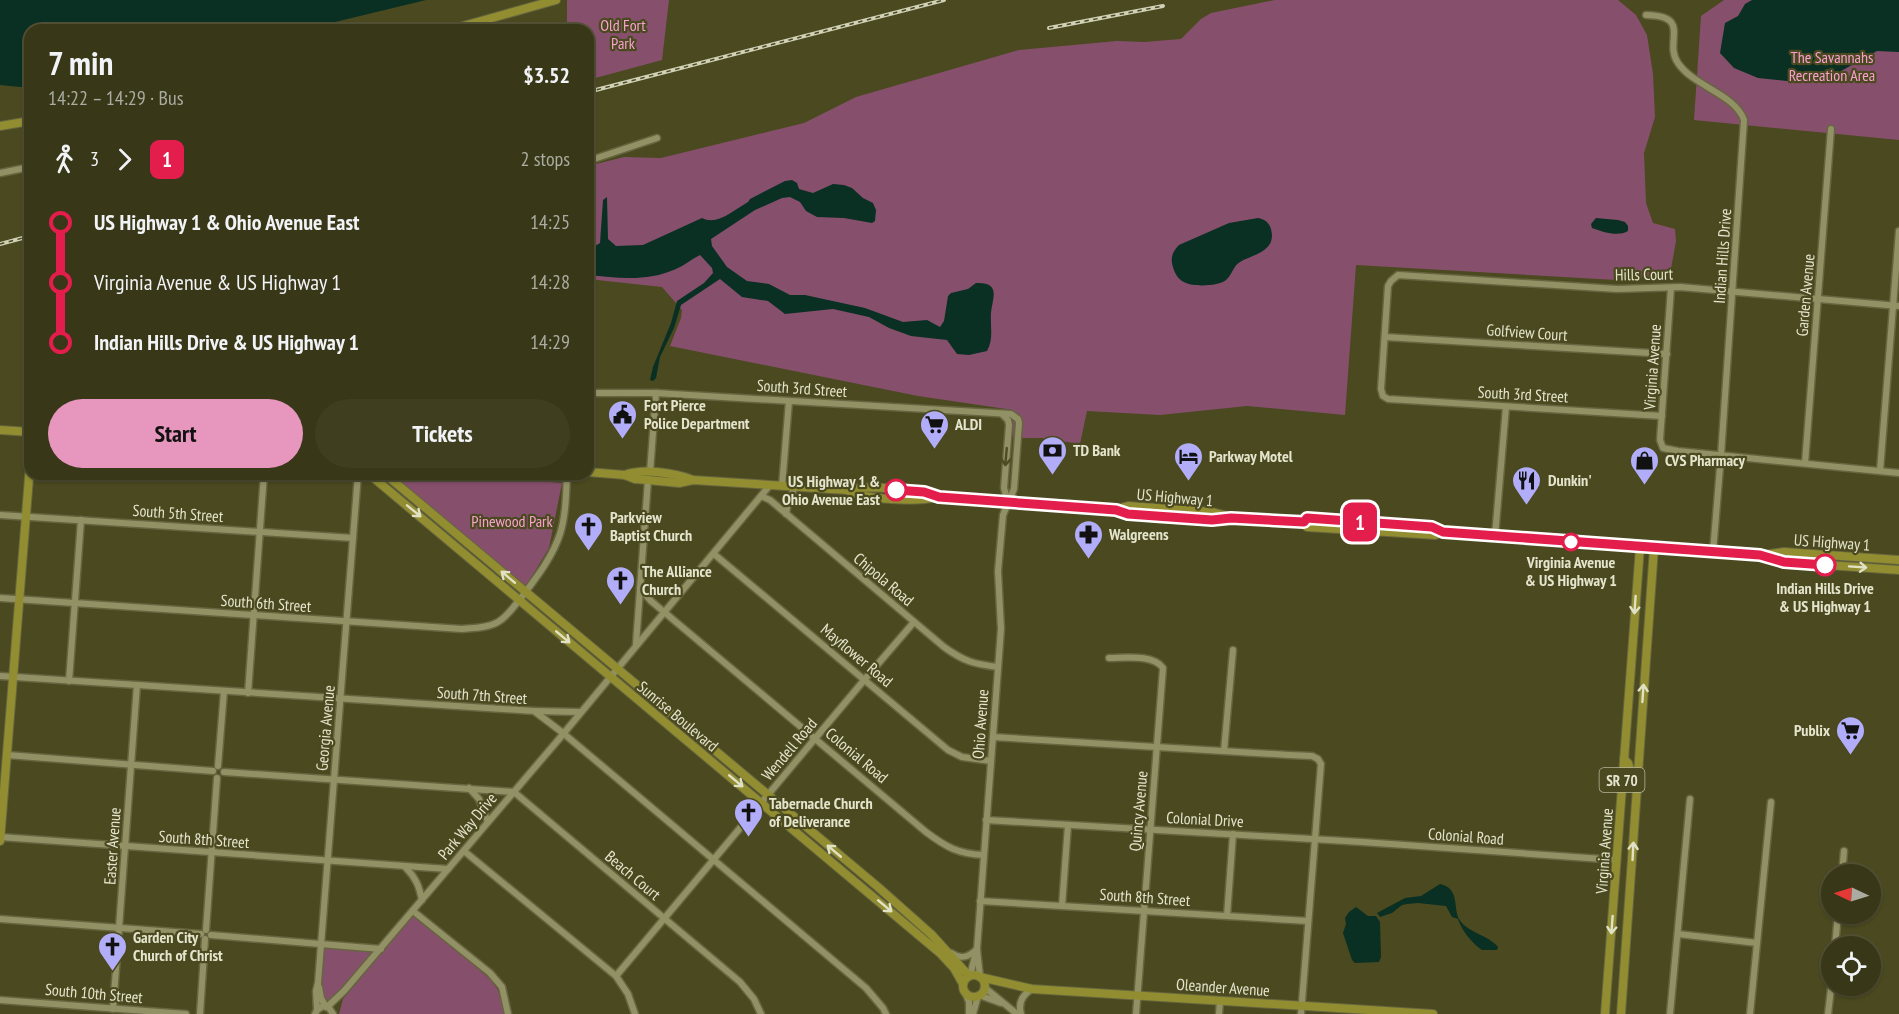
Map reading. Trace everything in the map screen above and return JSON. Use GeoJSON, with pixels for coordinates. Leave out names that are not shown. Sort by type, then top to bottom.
{"type":"FeatureCollection","features":[{"type":"Feature","properties":{"kind":"main road"},"geometry":{"type":"LineString","coordinates":[[470,24],[556,0]]}},
{"type":"Feature","properties":{"kind":"main road"},"geometry":{"type":"LineString","coordinates":[[0,126],[24,122]]}},
{"type":"Feature","properties":{"kind":"main road"},"geometry":{"type":"LineString","coordinates":[[0,430],[24,432]]}},
{"type":"Feature","properties":{"kind":"main road","name":"US Highway 1"},"geometry":{"type":"LineString","coordinates":[[594,472],[625,475],[634,471],[649,476],[680,475],[693,480],[847,490],[858,495],[924,500],[939,497],[1008,502],[1116,510],[1128,514],[1202,520],[1231,518],[1304,522],[1307,518],[1432,527],[1443,532],[1654,548],[1763,555],[1784,552],[1899,560]]}},
{"type":"Feature","properties":{"kind":"main road"},"geometry":{"type":"LineString","coordinates":[[0,839],[29,480]]}},
{"type":"Feature","properties":{"kind":"main road","name":"Sunrise Boulevard"},"geometry":{"type":"LineString","coordinates":[[376,480],[941,954],[954,968],[964,988]]}},
{"type":"Feature","properties":{"kind":"main road","name":"Sunrise Boulevard"},"geometry":{"type":"LineString","coordinates":[[393,480],[878,887],[950,952],[970,976]]}},
{"type":"Feature","properties":{"kind":"main road","name":"Virginia Avenue"},"geometry":{"type":"LineString","coordinates":[[1605,1014],[1640,547]]}},
{"type":"Feature","properties":{"kind":"main road","name":"Virginia Avenue"},"geometry":{"type":"LineString","coordinates":[[1621,1014],[1654,548]]}},
{"type":"Feature","properties":{"kind":"main road","name":"US Highway 1"},"geometry":{"type":"LineString","coordinates":[[1763,555],[1784,562],[1899,568]]}},
{"type":"Feature","properties":{"kind":"main road"},"geometry":{"type":"LineString","coordinates":[[1624,759],[1632,770],[1636,792]]}},
{"type":"Feature","properties":{"kind":"main road"},"geometry":{"type":"LineString","coordinates":[[970,976],[980,977],[984,986],[979,995],[972,996],[964,988],[970,976]]}},
{"type":"Feature","properties":{"kind":"main road","name":"Oleander Avenue"},"geometry":{"type":"LineString","coordinates":[[980,977],[1032,989],[1220,1001],[1301,1010],[1433,1014]]}},
{"type":"Feature","properties":{"kind":"main road","name":"Oleander Avenue"},"geometry":{"type":"LineString","coordinates":[[984,986],[1012,986]]}},
{"type":"Feature","properties":{"kind":"street","name":"Indian Hills Drive"},"geometry":{"type":"LineString","coordinates":[[1646,15],[1664,17],[1670,21],[1674,27],[1674,52],[1678,63],[1691,76],[1735,106],[1741,112],[1744,120],[1713,552]]}},
{"type":"Feature","properties":{"kind":"street","name":"Garden Avenue"},"geometry":{"type":"LineString","coordinates":[[1805,463],[1832,129]]}},
{"type":"Feature","properties":{"kind":"street"},"geometry":{"type":"LineString","coordinates":[[594,159],[657,138]]}},
{"type":"Feature","properties":{"kind":"street"},"geometry":{"type":"LineString","coordinates":[[0,174],[24,168]]}},
{"type":"Feature","properties":{"kind":"street"},"geometry":{"type":"LineString","coordinates":[[1880,471],[1896,305],[1899,231]]}},
{"type":"Feature","properties":{"kind":"street","name":"Hills Court"},"geometry":{"type":"LineString","coordinates":[[1385,337],[1388,286],[1398,275],[1617,289],[1680,287],[1896,305]]}},
{"type":"Feature","properties":{"kind":"street","name":"Virginia Avenue"},"geometry":{"type":"LineString","coordinates":[[1671,288],[1660,440],[1663,448],[1721,455]]}},
{"type":"Feature","properties":{"kind":"street","name":"Golfview Court"},"geometry":{"type":"LineString","coordinates":[[1385,337],[1667,354]]}},
{"type":"Feature","properties":{"kind":"street","name":"South 3rd Street"},"geometry":{"type":"LineString","coordinates":[[1385,337],[1381,389],[1383,396],[1388,399],[1662,416]]}},
{"type":"Feature","properties":{"kind":"street","name":"South 3rd Street"},"geometry":{"type":"LineString","coordinates":[[594,393],[656,393],[1015,416]]}},
{"type":"Feature","properties":{"kind":"street"},"geometry":{"type":"LineString","coordinates":[[636,646],[656,393]]}},
{"type":"Feature","properties":{"kind":"street"},"geometry":{"type":"LineString","coordinates":[[782,486],[789,401]]}},
{"type":"Feature","properties":{"kind":"street"},"geometry":{"type":"LineString","coordinates":[[1495,536],[1506,407]]}},
{"type":"Feature","properties":{"kind":"street","name":"Ohio Avenue"},"geometry":{"type":"LineString","coordinates":[[1002,414],[1008,420],[1009,425],[1004,488],[1008,502]]}},
{"type":"Feature","properties":{"kind":"street","name":"Ohio Avenue"},"geometry":{"type":"LineString","coordinates":[[970,976],[976,949],[993,738],[1001,616],[998,571],[1003,515],[1014,489],[1018,441],[1019,423],[1015,416]]}},
{"type":"Feature","properties":{"kind":"street"},"geometry":{"type":"LineString","coordinates":[[1721,455],[1899,473]]}},
{"type":"Feature","properties":{"kind":"street"},"geometry":{"type":"LineString","coordinates":[[248,693],[264,480]]}},
{"type":"Feature","properties":{"kind":"street","name":"Georgia Avenue"},"geometry":{"type":"LineString","coordinates":[[316,1012],[358,480]]}},
{"type":"Feature","properties":{"kind":"street","name":"South 6th Street"},"geometry":{"type":"LineString","coordinates":[[0,598],[462,629],[498,622],[526,592],[545,564],[560,534],[567,480]]}},
{"type":"Feature","properties":{"kind":"street","name":"Park Way Drive"},"geometry":{"type":"LineString","coordinates":[[316,1012],[344,992],[770,485]]}},
{"type":"Feature","properties":{"kind":"street"},"geometry":{"type":"LineString","coordinates":[[786,514],[788,502],[795,487]]}},
{"type":"Feature","properties":{"kind":"street","name":"Chipola Road"},"geometry":{"type":"LineString","coordinates":[[761,496],[770,500],[914,622],[959,657],[976,665],[998,667]]}},
{"type":"Feature","properties":{"kind":"street","name":"South 5th Street"},"geometry":{"type":"LineString","coordinates":[[0,515],[353,538]]}},
{"type":"Feature","properties":{"kind":"street"},"geometry":{"type":"LineString","coordinates":[[69,681],[81,520]]}},
{"type":"Feature","properties":{"kind":"street","name":"Mayflower Road"},"geometry":{"type":"LineString","coordinates":[[714,554],[948,750],[962,757],[991,761]]}},
{"type":"Feature","properties":{"kind":"street","name":"Colonial Road"},"geometry":{"type":"LineString","coordinates":[[640,588],[664,611],[938,841],[961,853],[984,855]]}},
{"type":"Feature","properties":{"kind":"street","name":"Wendell Road"},"geometry":{"type":"LineString","coordinates":[[616,976],[914,622]]}},
{"type":"Feature","properties":{"kind":"street"},"geometry":{"type":"LineString","coordinates":[[1224,751],[1233,650]]}},
{"type":"Feature","properties":{"kind":"street","name":"Quincy Avenue"},"geometry":{"type":"LineString","coordinates":[[1109,658],[1150,659],[1163,668],[1136,1014]]}},
{"type":"Feature","properties":{"kind":"street","name":"South 7th Street"},"geometry":{"type":"LineString","coordinates":[[0,676],[534,711],[866,988],[884,1008],[886,1014]]}},
{"type":"Feature","properties":{"kind":"street","name":"Easter Avenue"},"geometry":{"type":"LineString","coordinates":[[113,1009],[137,685]]}},
{"type":"Feature","properties":{"kind":"street"},"geometry":{"type":"LineString","coordinates":[[200,1014],[217,778],[213,775],[224,691]]}},
{"type":"Feature","properties":{"kind":"street"},"geometry":{"type":"LineString","coordinates":[[534,711],[580,712]]}},
{"type":"Feature","properties":{"kind":"street"},"geometry":{"type":"LineString","coordinates":[[993,738],[1312,756],[1318,759],[1321,764],[1301,1010]]}},
{"type":"Feature","properties":{"kind":"street"},"geometry":{"type":"LineString","coordinates":[[7,755],[131,765],[222,767],[224,772]]}},
{"type":"Feature","properties":{"kind":"street"},"geometry":{"type":"LineString","coordinates":[[224,772],[514,792]]}},
{"type":"Feature","properties":{"kind":"street"},"geometry":{"type":"LineString","coordinates":[[217,778],[222,777],[224,772]]}},
{"type":"Feature","properties":{"kind":"street"},"geometry":{"type":"LineString","coordinates":[[470,788],[479,799],[488,822]]}},
{"type":"Feature","properties":{"kind":"street","name":"Beach Court"},"geometry":{"type":"LineString","coordinates":[[514,792],[740,982],[754,999],[761,1014]]}},
{"type":"Feature","properties":{"kind":"street"},"geometry":{"type":"LineString","coordinates":[[1670,1014],[1690,799]]}},
{"type":"Feature","properties":{"kind":"street"},"geometry":{"type":"LineString","coordinates":[[1750,1014],[1771,802]]}},
{"type":"Feature","properties":{"kind":"street","name":"Colonial Drive"},"geometry":{"type":"LineString","coordinates":[[987,820],[1314,839]]}},
{"type":"Feature","properties":{"kind":"street"},"geometry":{"type":"LineString","coordinates":[[1062,906],[1068,825]]}},
{"type":"Feature","properties":{"kind":"street"},"geometry":{"type":"LineString","coordinates":[[1227,916],[1233,834]]}},
{"type":"Feature","properties":{"kind":"street","name":"South 8th Street"},"geometry":{"type":"LineString","coordinates":[[0,839],[448,869]]}},
{"type":"Feature","properties":{"kind":"street","name":"Colonial Road"},"geometry":{"type":"LineString","coordinates":[[1314,839],[1617,860]]}},
{"type":"Feature","properties":{"kind":"street"},"geometry":{"type":"LineString","coordinates":[[464,851],[616,976],[628,994],[635,1014]]}},
{"type":"Feature","properties":{"kind":"street"},"geometry":{"type":"LineString","coordinates":[[1843,864],[1844,851]]}},
{"type":"Feature","properties":{"kind":"street"},"geometry":{"type":"LineString","coordinates":[[405,867],[415,876],[422,900]]}},
{"type":"Feature","properties":{"kind":"street","name":"South 8th Street"},"geometry":{"type":"LineString","coordinates":[[980,901],[1308,921]]}},
{"type":"Feature","properties":{"kind":"street"},"geometry":{"type":"LineString","coordinates":[[413,910],[490,973],[502,987],[508,1014]]}},
{"type":"Feature","properties":{"kind":"street"},"geometry":{"type":"LineString","coordinates":[[0,919],[381,949]]}},
{"type":"Feature","properties":{"kind":"street"},"geometry":{"type":"LineString","coordinates":[[1678,934],[1757,943]]}},
{"type":"Feature","properties":{"kind":"street"},"geometry":{"type":"LineString","coordinates":[[950,952],[958,957],[965,957],[976,949]]}},
{"type":"Feature","properties":{"kind":"street","name":"Ohio Avenue"},"geometry":{"type":"LineString","coordinates":[[976,949],[980,977]]}},
{"type":"Feature","properties":{"kind":"street","name":"Georgia Avenue"},"geometry":{"type":"LineString","coordinates":[[318,983],[321,998],[326,1007]]}},
{"type":"Feature","properties":{"kind":"street"},"geometry":{"type":"LineString","coordinates":[[984,986],[1019,1014],[1021,1000],[1032,989]]}},
{"type":"Feature","properties":{"kind":"street"},"geometry":{"type":"LineString","coordinates":[[964,988],[971,1014]]}},
{"type":"Feature","properties":{"kind":"street","name":"Park Way Drive"},"geometry":{"type":"LineString","coordinates":[[333,1014],[344,992]]}},
{"type":"Feature","properties":{"kind":"street"},"geometry":{"type":"LineString","coordinates":[[971,1014],[979,995],[1006,1005]]}},
{"type":"Feature","properties":{"kind":"street"},"geometry":{"type":"LineString","coordinates":[[1828,1014],[1830,996]]}},
{"type":"Feature","properties":{"kind":"street","name":"South 10th Street"},"geometry":{"type":"LineString","coordinates":[[0,1000],[186,1014]]}},
{"type":"Feature","properties":{"kind":"street"},"geometry":{"type":"LineString","coordinates":[[1219,1014],[1220,1001]]}},
{"type":"Feature","properties":{"kind":"street"},"geometry":{"type":"LineString","coordinates":[[326,1007],[333,1014]]}},
{"type":"Feature","properties":{"kind":"green space","name":"Old Fort Park"},"geometry":{"type":"Polygon","coordinates":[[[567,0],[669,0],[662,60],[594,78],[594,24],[567,24],[567,0]]]}},
{"type":"Feature","properties":{"kind":"green space"},"geometry":{"type":"Polygon","coordinates":[[[1275,0],[1618,0],[1636,15],[1647,35],[1653,74],[1655,117],[1644,153],[1646,203],[1653,223],[1675,229],[1676,241],[1671,269],[1652,277],[1616,280],[1356,265],[1345,415],[1247,406],[1160,415],[1087,411],[1080,444],[1042,438],[1013,438],[1013,410],[918,396],[670,346],[682,310],[662,287],[594,280],[594,164],[624,157],[661,158],[804,123],[856,97],[1019,50],[1117,41],[1144,42],[1181,39],[1201,19],[1211,13],[1275,0]]]}},
{"type":"Feature","properties":{"kind":"green space","name":"The Savannahs Recreation Area"},"geometry":{"type":"Polygon","coordinates":[[[1724,0],[1899,0],[1899,140],[1694,120],[1701,16],[1724,0]]]}},
{"type":"Feature","properties":{"kind":"green space","name":"Pinewood Park"},"geometry":{"type":"Polygon","coordinates":[[[396,480],[525,480],[562,483],[549,548],[526,586],[396,480]]]}},
{"type":"Feature","properties":{"kind":"green space"},"geometry":{"type":"Polygon","coordinates":[[[416,916],[490,979],[498,990],[505,1014],[339,1014],[343,999],[412,917],[416,916]]]}},
{"type":"Feature","properties":{"kind":"green space"},"geometry":{"type":"Polygon","coordinates":[[[325,946],[375,950],[340,992],[326,1004],[321,984],[325,946]]]}},
{"type":"Feature","properties":{"kind":"shaded area"},"geometry":{"type":"Polygon","coordinates":[[[0,0],[426,0],[327,24],[24,24],[24,87],[0,85],[0,0]]]}},
{"type":"Feature","properties":{"kind":"shaded area"},"geometry":{"type":"Polygon","coordinates":[[[1752,0],[1899,0],[1899,52],[1877,51],[1834,75],[1787,81],[1758,78],[1734,68],[1720,53],[1725,23],[1738,16],[1745,4],[1752,0]]]}},
{"type":"Feature","properties":{"kind":"shaded area"},"geometry":{"type":"Polygon","coordinates":[[[792,180],[797,183],[799,189],[813,193],[833,184],[852,188],[873,203],[876,210],[875,221],[872,223],[844,218],[817,217],[806,211],[800,202],[790,197],[782,198],[755,210],[711,239],[712,246],[727,267],[747,281],[769,284],[790,295],[805,295],[865,308],[903,322],[927,320],[940,327],[944,321],[948,296],[951,293],[968,289],[976,283],[984,283],[989,285],[994,292],[991,337],[987,351],[969,355],[957,354],[947,340],[911,336],[869,317],[833,309],[785,314],[768,301],[742,297],[720,279],[681,305],[674,328],[660,357],[656,378],[653,381],[650,380],[677,301],[704,283],[713,273],[712,268],[700,255],[676,269],[654,276],[632,278],[594,276],[594,246],[600,243],[603,200],[607,197],[608,239],[616,246],[643,245],[702,218],[719,219],[750,199],[785,181],[792,180]]]}},
{"type":"Feature","properties":{"kind":"shaded area"},"geometry":{"type":"Polygon","coordinates":[[[1258,218],[1266,221],[1272,237],[1271,243],[1263,251],[1238,264],[1223,282],[1213,285],[1195,285],[1180,280],[1172,260],[1174,251],[1179,245],[1229,223],[1258,218]]]}},
{"type":"Feature","properties":{"kind":"shaded area"},"geometry":{"type":"Polygon","coordinates":[[[1596,218],[1625,222],[1628,231],[1615,234],[1592,228],[1591,224],[1596,218]]]}},
{"type":"Feature","properties":{"kind":"shaded area"},"geometry":{"type":"Polygon","coordinates":[[[1440,884],[1451,890],[1457,915],[1463,924],[1494,943],[1498,947],[1497,950],[1482,950],[1478,947],[1465,932],[1458,919],[1452,917],[1446,906],[1407,904],[1380,917],[1377,913],[1405,898],[1421,896],[1440,884]]]}},
{"type":"Feature","properties":{"kind":"shaded area"},"geometry":{"type":"Polygon","coordinates":[[[1356,907],[1368,916],[1376,916],[1380,922],[1381,957],[1379,962],[1355,963],[1352,960],[1343,933],[1345,918],[1356,907]]]}},
{"type":"Feature","properties":{"kind":"railway"},"geometry":{"type":"LineString","coordinates":[[594,90],[944,0]]}},
{"type":"Feature","properties":{"kind":"railway"},"geometry":{"type":"LineString","coordinates":[[1049,28],[1163,6]]}},
{"type":"Feature","properties":{"kind":"railway"},"geometry":{"type":"LineString","coordinates":[[0,244],[24,238]]}},
{"type":"Feature","properties":{"kind":"bus line","name":"1"},"geometry":{"type":"LineString","coordinates":[[896,490],[924,492],[939,497],[1116,510],[1128,514],[1212,520],[1231,518],[1304,522],[1307,518],[1432,527],[1443,532],[1763,555],[1784,562],[1825,565]]}},
{"type":"Feature","properties":{"kind":"place","name":"Fort Pierce Police Department"},"geometry":{"type":"Point","coordinates":[623,440]}},
{"type":"Feature","properties":{"kind":"place","name":"ALDI"},"geometry":{"type":"Point","coordinates":[934,450]}},
{"type":"Feature","properties":{"kind":"place","name":"TD Bank"},"geometry":{"type":"Point","coordinates":[1052,476]}},
{"type":"Feature","properties":{"kind":"place","name":"Parkway Motel"},"geometry":{"type":"Point","coordinates":[1188,482]}},
{"type":"Feature","properties":{"kind":"place","name":"CVS Pharmacy"},"geometry":{"type":"Point","coordinates":[1644,486]}},
{"type":"Feature","properties":{"kind":"place","name":"US Highway 1 & Ohio Avenue East"},"geometry":{"type":"Point","coordinates":[896,490]}},
{"type":"Feature","properties":{"kind":"place","name":"Dunkin'"},"geometry":{"type":"Point","coordinates":[1527,506]}},
{"type":"Feature","properties":{"kind":"place","name":"Virginia Avenue & US Highway 1"},"geometry":{"type":"Point","coordinates":[1571,542]}},
{"type":"Feature","properties":{"kind":"place","name":"Parkview Baptist Church"},"geometry":{"type":"Point","coordinates":[589,552]}},
{"type":"Feature","properties":{"kind":"place","name":"Walgreens"},"geometry":{"type":"Point","coordinates":[1088,560]}},
{"type":"Feature","properties":{"kind":"place","name":"Indian Hills Drive & US Highway 1"},"geometry":{"type":"Point","coordinates":[1825,565]}},
{"type":"Feature","properties":{"kind":"place","name":"The Alliance Church"},"geometry":{"type":"Point","coordinates":[621,606]}},
{"type":"Feature","properties":{"kind":"place","name":"Publix"},"geometry":{"type":"Point","coordinates":[1851,756]}},
{"type":"Feature","properties":{"kind":"place","name":"Tabernacle Church of Deliverance"},"geometry":{"type":"Point","coordinates":[748,838]}},
{"type":"Feature","properties":{"kind":"place","name":"Garden City Church of Christ"},"geometry":{"type":"Point","coordinates":[112,972]}}]}
